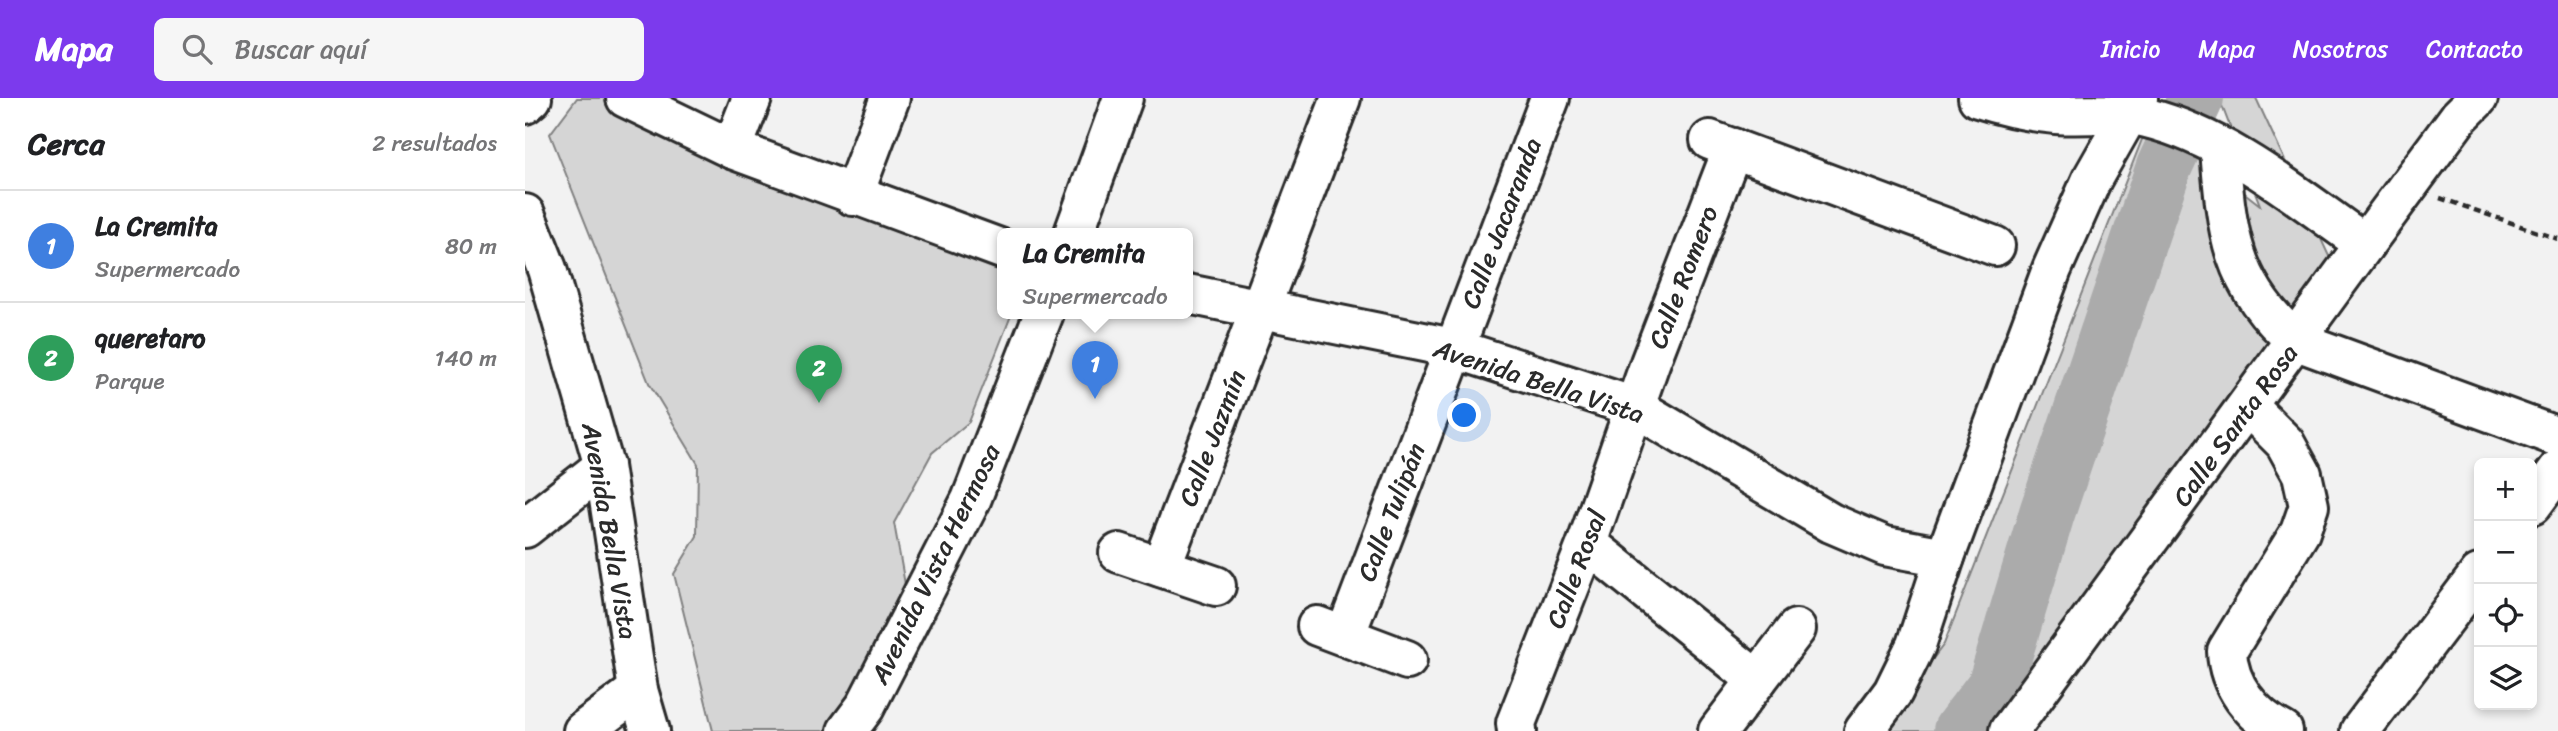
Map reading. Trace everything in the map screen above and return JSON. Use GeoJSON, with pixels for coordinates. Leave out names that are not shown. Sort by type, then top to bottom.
{"type":"FeatureCollection","features":[{"type":"Feature","properties":{"kind":"street"},"geometry":{"type":"LineString","coordinates":[[525,104],[532,98]]}},
{"type":"Feature","properties":{"kind":"street"},"geometry":{"type":"LineString","coordinates":[[626,98],[732,149],[997,247]]}},
{"type":"Feature","properties":{"kind":"street"},"geometry":{"type":"LineString","coordinates":[[732,149],[752,98]]}},
{"type":"Feature","properties":{"kind":"street"},"geometry":{"type":"LineString","coordinates":[[853,195],[890,98]]}},
{"type":"Feature","properties":{"kind":"street"},"geometry":{"type":"LineString","coordinates":[[1076,228],[1123,98]]}},
{"type":"Feature","properties":{"kind":"street","name":"Calle Jazmín"},"geometry":{"type":"LineString","coordinates":[[1161,567],[1341,98]]}},
{"type":"Feature","properties":{"kind":"street","name":"Calle Jacaranda"},"geometry":{"type":"LineString","coordinates":[[1453,348],[1550,98]]}},
{"type":"Feature","properties":{"kind":"street"},"geometry":{"type":"LineString","coordinates":[[1977,98],[2006,107],[2055,114],[2139,110],[2212,145],[2269,177],[2365,244]]}},
{"type":"Feature","properties":{"kind":"street","name":"Calle Santa Rosa"},"geometry":{"type":"LineString","coordinates":[[2009,731],[2469,104]]}},
{"type":"Feature","properties":{"kind":"street"},"geometry":{"type":"LineString","coordinates":[[1864,731],[1893,692],[1916,645],[1945,557],[2052,269],[2092,179],[2139,110]]}},
{"type":"Feature","properties":{"kind":"street","name":"Calle Romero"},"geometry":{"type":"LineString","coordinates":[[1636,407],[1722,144],[1995,246]]}},
{"type":"Feature","properties":{"kind":"street"},"geometry":{"type":"LineString","coordinates":[[2212,145],[2241,273],[2270,319],[2297,341],[2558,437]]}},
{"type":"Feature","properties":{"kind":"street","name":"Avenida Bella Vista"},"geometry":{"type":"LineString","coordinates":[[525,214],[536,277],[604,466],[638,690],[650,731]]}},
{"type":"Feature","properties":{"kind":"street","name":"Avenida Bella Vista"},"geometry":{"type":"LineString","coordinates":[[1193,295],[1453,348],[1636,407],[1831,523],[1885,546],[1945,557]]}},
{"type":"Feature","properties":{"kind":"street","name":"Avenida Vista Hermosa"},"geometry":{"type":"LineString","coordinates":[[847,731],[865,707],[971,500],[1042,319]]}},
{"type":"Feature","properties":{"kind":"street","name":"Calle Tulipán"},"geometry":{"type":"LineString","coordinates":[[1407,660],[1331,631],[1453,348]]}},
{"type":"Feature","properties":{"kind":"street"},"geometry":{"type":"LineString","coordinates":[[2248,406],[2285,443],[2307,488],[2306,521],[2227,650],[2230,675],[2252,708],[2263,721],[2283,731]]}},
{"type":"Feature","properties":{"kind":"street","name":"Calle Rosal"},"geometry":{"type":"LineString","coordinates":[[1517,731],[1516,723],[1587,543],[1636,407]]}},
{"type":"Feature","properties":{"kind":"street"},"geometry":{"type":"LineString","coordinates":[[525,528],[604,466]]}},
{"type":"Feature","properties":{"kind":"street"},"geometry":{"type":"LineString","coordinates":[[2537,498],[2558,470]]}},
{"type":"Feature","properties":{"kind":"street"},"geometry":{"type":"LineString","coordinates":[[1587,543],[1757,680]]}},
{"type":"Feature","properties":{"kind":"street"},"geometry":{"type":"LineString","coordinates":[[1119,553],[1216,586]]}},
{"type":"Feature","properties":{"kind":"street"},"geometry":{"type":"LineString","coordinates":[[2360,731],[2474,581]]}},
{"type":"Feature","properties":{"kind":"street"},"geometry":{"type":"LineString","coordinates":[[1718,731],[1796,629]]}},
{"type":"Feature","properties":{"kind":"street"},"geometry":{"type":"LineString","coordinates":[[583,731],[638,690]]}},
{"type":"Feature","properties":{"kind":"path"},"geometry":{"type":"LineString","coordinates":[[2409,187],[2558,239]]}},
{"type":"Feature","properties":{"kind":"shaded area"},"geometry":{"type":"Polygon","coordinates":[[[577,98],[629,98],[997,262],[997,319],[1010,319],[969,422],[932,453],[894,523],[911,618],[829,731],[713,731],[674,574],[697,536],[698,464],[649,383],[550,134],[577,98]]]}},
{"type":"Feature","properties":{"kind":"shaded area"},"geometry":{"type":"Polygon","coordinates":[[[2219,98],[2256,98],[2333,265],[2009,731],[1879,731],[1944,644],[2150,119],[2260,205],[2219,98]]]}},
{"type":"Feature","properties":{"kind":"waterway"},"geometry":{"type":"LineString","coordinates":[[1961,731],[1995,686],[2047,513],[2164,167],[2196,98]]}},
{"type":"Feature","properties":{"kind":"place","name":"La Cremita"},"geometry":{"type":"Point","coordinates":[1095,399]}},
{"type":"Feature","properties":{"kind":"place","name":"queretaro"},"geometry":{"type":"Point","coordinates":[819,403]}}]}
